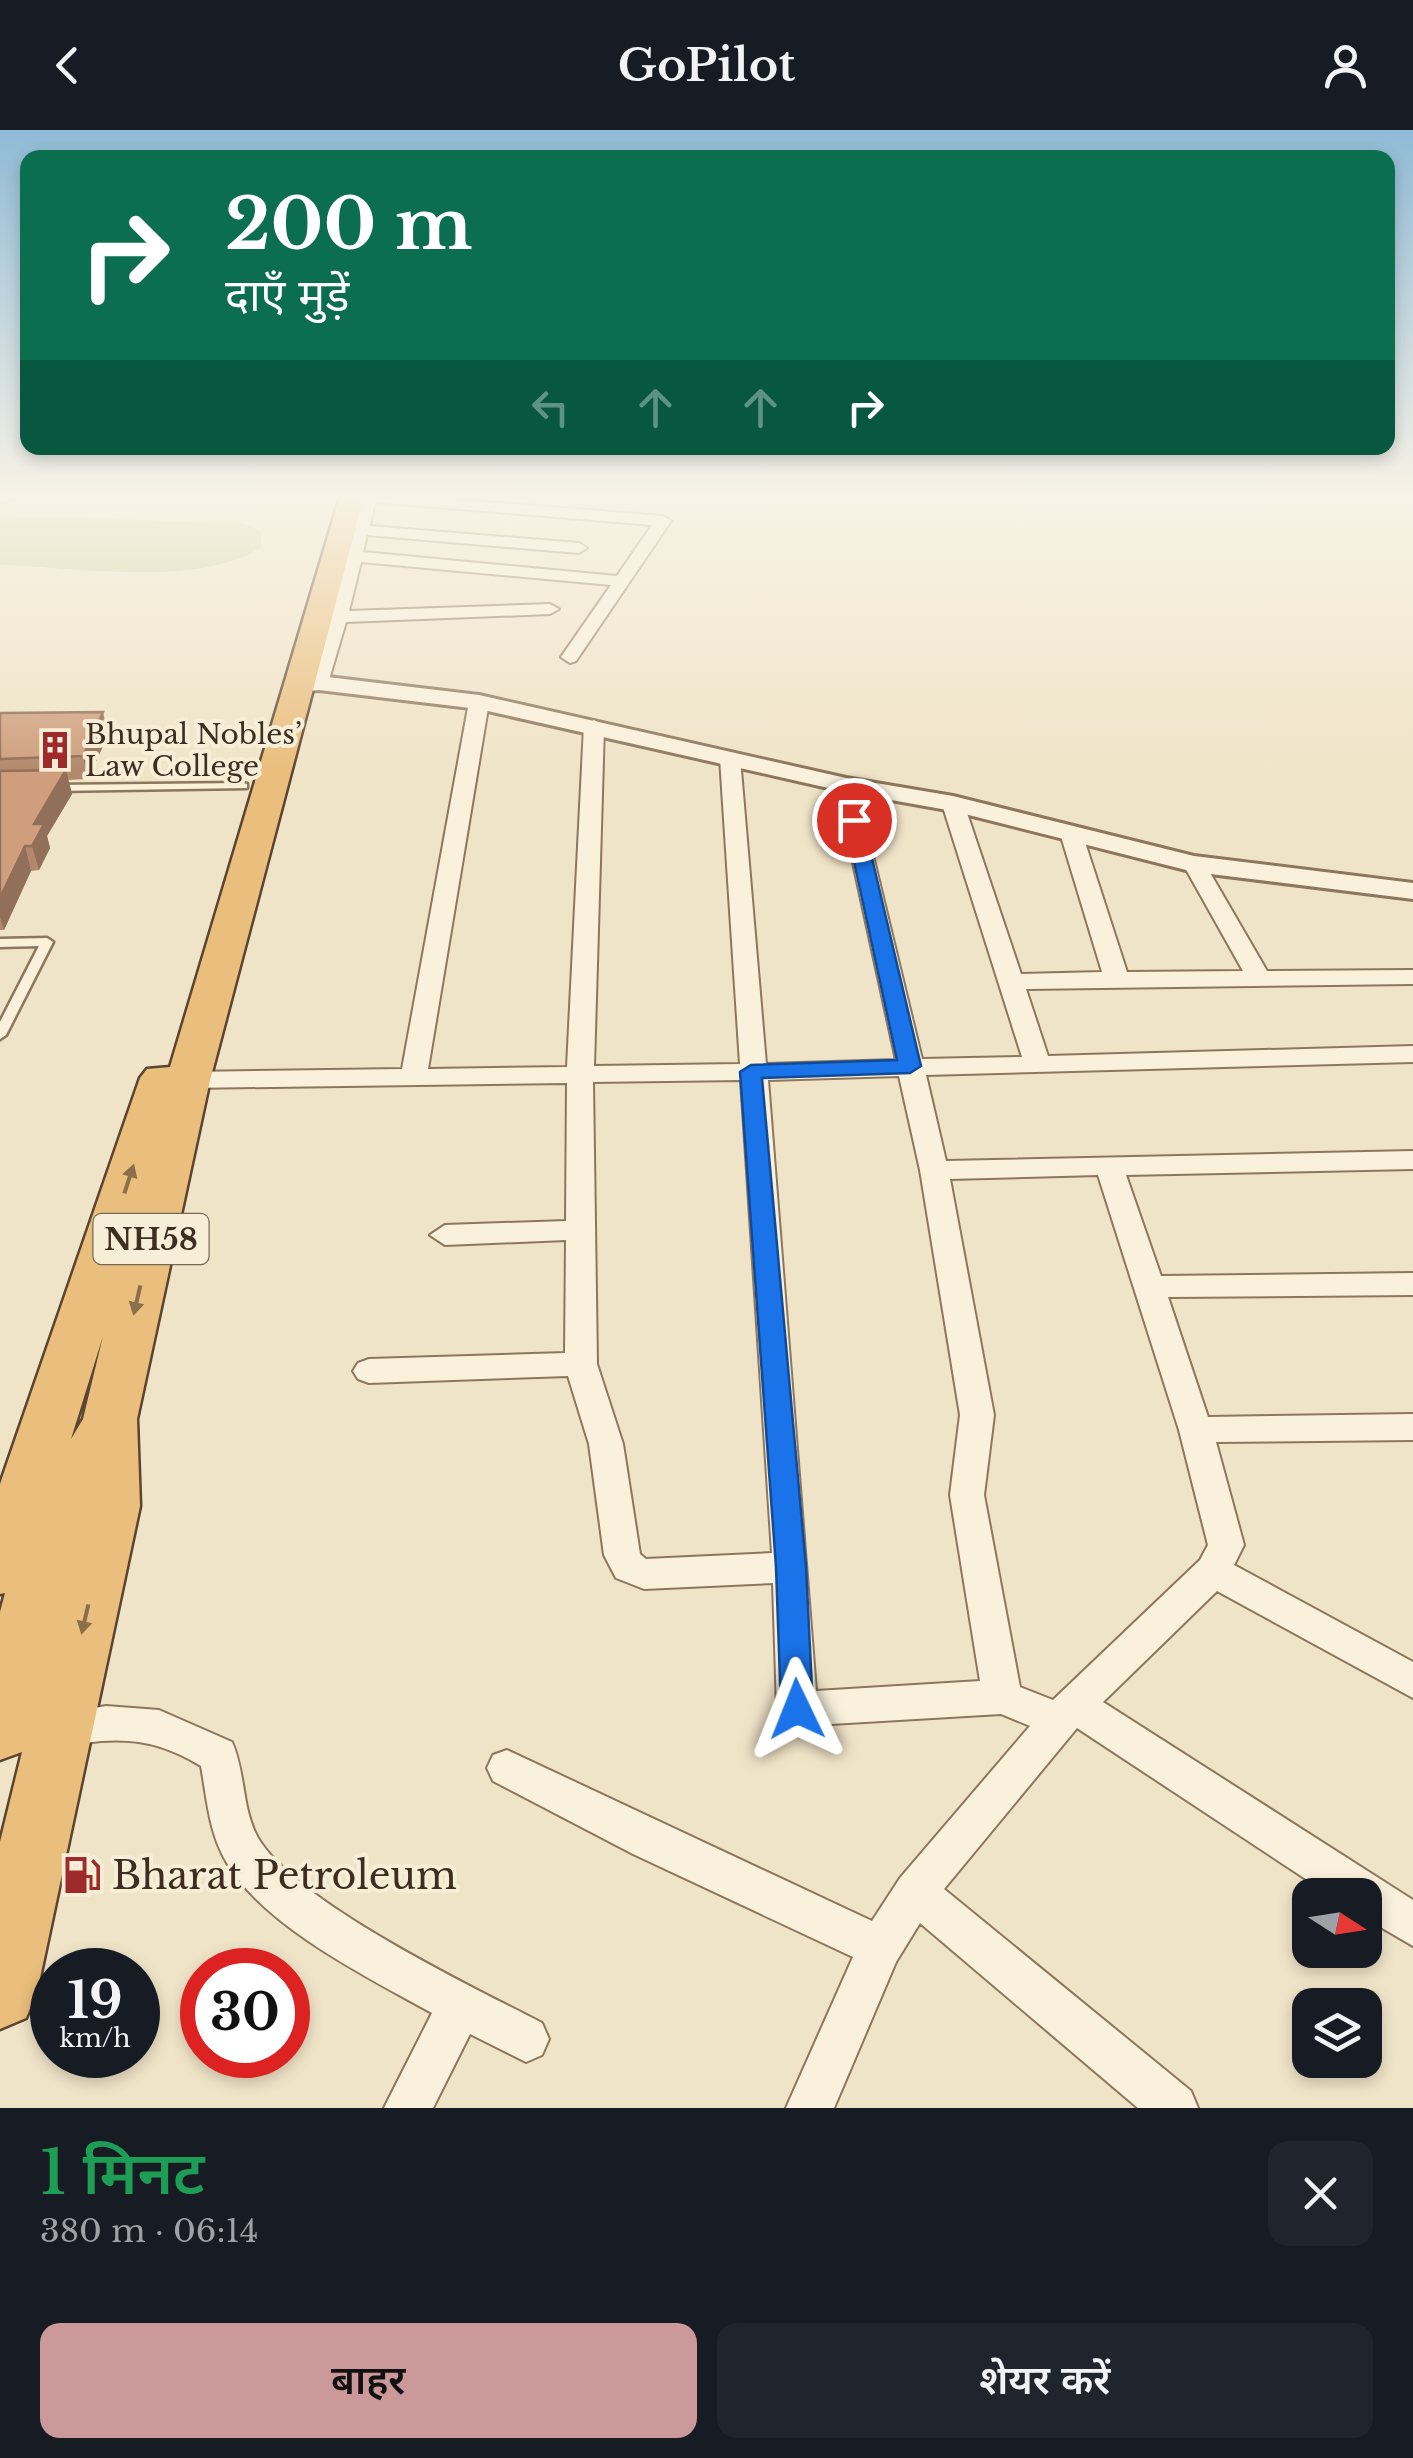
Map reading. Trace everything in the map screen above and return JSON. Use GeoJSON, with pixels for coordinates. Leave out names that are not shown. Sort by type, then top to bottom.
{"type":"FeatureCollection","features":[{"type":"Feature","properties":{"kind":"highway","name":"NH58"},"geometry":{"type":"LineString","coordinates":[[0,1570],[175,1080],[308,588]]}},
{"type":"Feature","properties":{"kind":"highway","name":"NH58"},"geometry":{"type":"LineString","coordinates":[[256,786],[309,684],[334,588]]}},
{"type":"Feature","properties":{"kind":"highway","name":"NH58"},"geometry":{"type":"LineString","coordinates":[[0,1992],[110,1506],[110,1418],[175,1080]]}},
{"type":"Feature","properties":{"kind":"highway"},"geometry":{"type":"LineString","coordinates":[[0,1732],[56,1516],[110,1418]]}},
{"type":"Feature","properties":{"kind":"highway"},"geometry":{"type":"LineString","coordinates":[[49,1428],[56,1516]]}},
{"type":"Feature","properties":{"kind":"street"},"geometry":{"type":"LineString","coordinates":[[346,588],[339,617],[309,684],[479,702],[846,785],[954,804],[1194,864],[1413,890]]}},
{"type":"Feature","properties":{"kind":"street"},"geometry":{"type":"LineString","coordinates":[[570,657],[617,588]]}},
{"type":"Feature","properties":{"kind":"street"},"geometry":{"type":"LineString","coordinates":[[339,617],[550,609]]}},
{"type":"Feature","properties":{"kind":"street"},"geometry":{"type":"LineString","coordinates":[[414,1074],[479,702]]}},
{"type":"Feature","properties":{"kind":"street"},"geometry":{"type":"LineString","coordinates":[[594,726],[580,1073],[581,1364],[606,1444],[622,1554],[629,1568],[644,1574],[791,1567]]}},
{"type":"Feature","properties":{"kind":"street"},"geometry":{"type":"LineString","coordinates":[[730,758],[791,1567],[797,1709],[1002,1696],[1067,1712],[1413,1925]]}},
{"type":"Feature","properties":{"kind":"street"},"geometry":{"type":"LineString","coordinates":[[846,785],[934,1170],[977,1415],[967,1495],[1002,1696]]}},
{"type":"Feature","properties":{"kind":"street"},"geometry":{"type":"LineString","coordinates":[[954,804],[1037,1062]]}},
{"type":"Feature","properties":{"kind":"street"},"geometry":{"type":"LineString","coordinates":[[1071,833],[1117,979]]}},
{"type":"Feature","properties":{"kind":"street"},"geometry":{"type":"LineString","coordinates":[[1194,864],[1258,976]]}},
{"type":"Feature","properties":{"kind":"street"},"geometry":{"type":"LineString","coordinates":[[1011,982],[1413,977]]}},
{"type":"Feature","properties":{"kind":"street"},"geometry":{"type":"LineString","coordinates":[[175,1080],[751,1072],[1413,1054]]}},
{"type":"Feature","properties":{"kind":"street"},"geometry":{"type":"LineString","coordinates":[[934,1170],[1413,1160]]}},
{"type":"Feature","properties":{"kind":"street"},"geometry":{"type":"LineString","coordinates":[[810,2108],[880,1946],[914,1892],[1067,1712],[1213,1571],[1226,1546],[1196,1430],[1109,1166]]}},
{"type":"Feature","properties":{"kind":"street"},"geometry":{"type":"LineString","coordinates":[[445,1235],[582,1230]]}},
{"type":"Feature","properties":{"kind":"street"},"geometry":{"type":"LineString","coordinates":[[1148,1287],[1413,1284]]}},
{"type":"Feature","properties":{"kind":"street"},"geometry":{"type":"LineString","coordinates":[[369,1371],[581,1364]]}},
{"type":"Feature","properties":{"kind":"street"},"geometry":{"type":"LineString","coordinates":[[1196,1430],[1413,1427]]}},
{"type":"Feature","properties":{"kind":"street"},"geometry":{"type":"LineString","coordinates":[[1213,1571],[1413,1681]]}},
{"type":"Feature","properties":{"kind":"street"},"geometry":{"type":"LineString","coordinates":[[60,1728],[142,1720],[185,1734],[218,1756],[227,1784],[228,1823],[244,1854],[284,1897],[526,2040]]}},
{"type":"Feature","properties":{"kind":"street"},"geometry":{"type":"LineString","coordinates":[[507,1768],[648,1840],[880,1946]]}},
{"type":"Feature","properties":{"kind":"street"},"geometry":{"type":"LineString","coordinates":[[914,1892],[1174,2108]]}},
{"type":"Feature","properties":{"kind":"street"},"geometry":{"type":"LineString","coordinates":[[408,2108],[461,2005]]}},
{"type":"Feature","properties":{"kind":"lane"},"geometry":{"type":"LineString","coordinates":[[38,788],[256,786]]}},
{"type":"Feature","properties":{"kind":"lane"},"geometry":{"type":"LineString","coordinates":[[0,943],[47,942],[0,1035]]}},
{"type":"Feature","properties":{"kind":"building"},"geometry":{"type":"Polygon","coordinates":[[[103,712],[83,756],[0,759],[0,713],[103,712]]]}},
{"type":"Feature","properties":{"kind":"building"},"geometry":{"type":"Polygon","coordinates":[[[66,770],[34,824],[44,824],[32,846],[25,846],[0,898],[0,771],[66,770]]]}},
{"type":"Feature","properties":{"kind":"place","name":"Bhupal Nobles’ Law College"},"geometry":{"type":"Point","coordinates":[55,750]}},
{"type":"Feature","properties":{"kind":"place","name":"Bharat Petroleum"},"geometry":{"type":"Point","coordinates":[82,1875]}},
{"type":"Feature","properties":{"kind":"route"},"geometry":{"type":"LineString","coordinates":[[797,1709],[791,1567],[751,1072],[910,1066],[854,820]]}}]}
